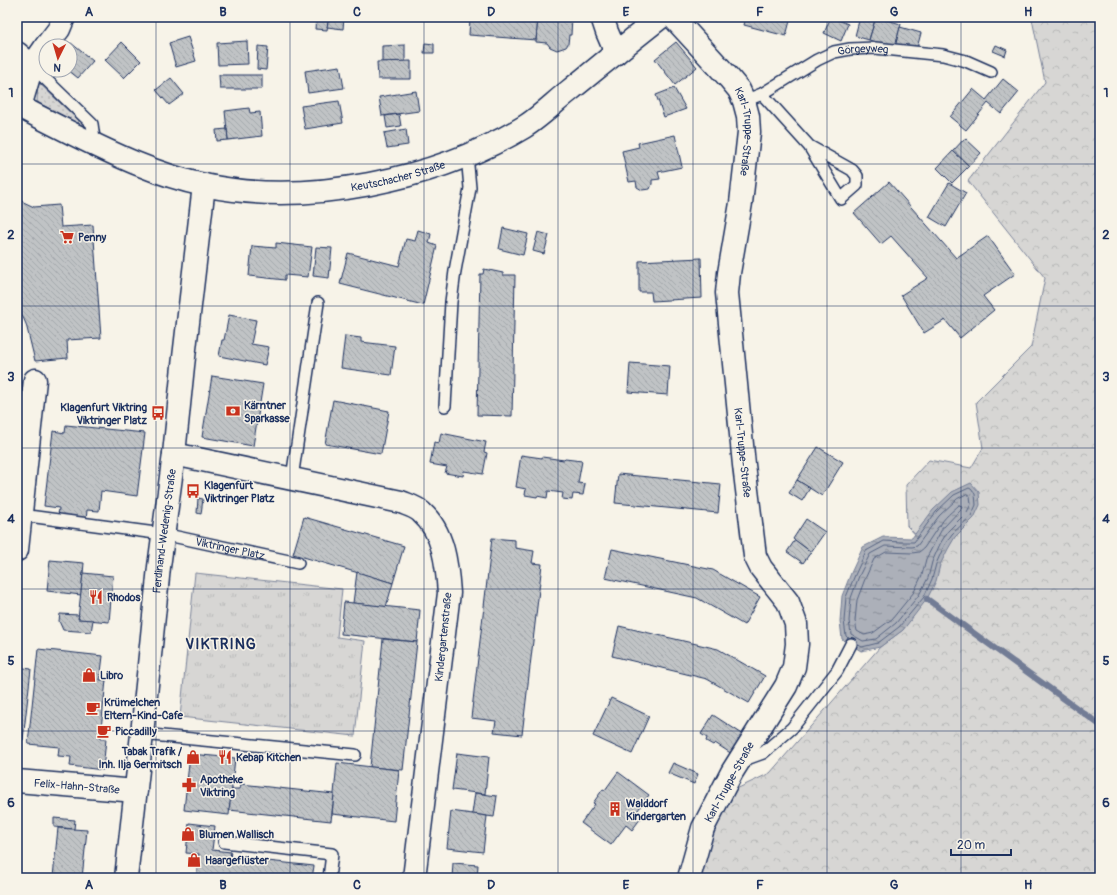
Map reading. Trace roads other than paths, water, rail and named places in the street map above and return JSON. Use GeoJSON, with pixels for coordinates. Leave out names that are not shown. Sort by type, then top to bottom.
{"type":"FeatureCollection","features":[{"type":"Feature","properties":{"kind":"street"},"geometry":{"type":"LineString","coordinates":[[52,38],[64,17]]}},
{"type":"Feature","properties":{"kind":"street"},"geometry":{"type":"LineString","coordinates":[[602,17],[616,53]]}},
{"type":"Feature","properties":{"kind":"street","name":"Keutschacher Straße"},"geometry":{"type":"LineString","coordinates":[[19,106],[109,152],[165,174],[204,185],[250,192],[296,192],[346,188],[375,183],[425,170],[467,155],[498,141],[526,125],[661,17]]}},
{"type":"Feature","properties":{"kind":"street","name":"Karl-Truppe-Straße"},"geometry":{"type":"LineString","coordinates":[[674,17],[739,90],[753,98],[748,116],[749,132],[741,203],[727,293],[755,556],[761,568],[788,602],[796,624],[797,644],[794,667],[786,686],[732,772],[703,828],[689,878]]}},
{"type":"Feature","properties":{"kind":"street"},"geometry":{"type":"LineString","coordinates":[[19,106],[24,60],[38,51]]}},
{"type":"Feature","properties":{"kind":"street","name":"Ferdinand-Wedenig-Straße"},"geometry":{"type":"LineString","coordinates":[[126,878],[163,534],[174,454],[204,185]]}},
{"type":"Feature","properties":{"kind":"street"},"geometry":{"type":"LineString","coordinates":[[17,550],[35,380]]}},
{"type":"Feature","properties":{"kind":"street","name":"Kindergartenstraße"},"geometry":{"type":"LineString","coordinates":[[174,454],[401,502],[420,511],[431,522],[443,546],[448,572],[449,593],[414,878]]}},
{"type":"Feature","properties":{"kind":"street","name":"Felix-Hahn-Straße"},"geometry":{"type":"LineString","coordinates":[[17,781],[136,791]]}},
{"type":"Feature","properties":{"kind":"lane","name":"Görgeyweg"},"geometry":{"type":"LineString","coordinates":[[753,98],[817,60],[834,52],[850,49],[875,48],[943,55],[966,61],[991,72]]}},
{"type":"Feature","properties":{"kind":"lane"},"geometry":{"type":"LineString","coordinates":[[24,60],[92,124],[95,145]]}},
{"type":"Feature","properties":{"kind":"lane"},"geometry":{"type":"LineString","coordinates":[[753,98],[809,146],[852,170],[857,176],[857,185],[841,199],[809,146]]}},
{"type":"Feature","properties":{"kind":"lane"},"geometry":{"type":"LineString","coordinates":[[445,406],[451,302],[470,188],[467,155]]}},
{"type":"Feature","properties":{"kind":"lane"},"geometry":{"type":"LineString","coordinates":[[292,478],[318,303]]}},
{"type":"Feature","properties":{"kind":"lane","name":"Viktringer Platz"},"geometry":{"type":"LineString","coordinates":[[21,515],[163,534],[298,563]]}},
{"type":"Feature","properties":{"kind":"lane"},"geometry":{"type":"LineString","coordinates":[[739,762],[763,753],[792,728],[837,672],[851,644]]}},
{"type":"Feature","properties":{"kind":"lane"},"geometry":{"type":"LineString","coordinates":[[142,734],[355,755]]}},
{"type":"Feature","properties":{"kind":"lane"},"geometry":{"type":"LineString","coordinates":[[224,842],[332,854],[329,878]]}},
{"type":"Feature","properties":{"kind":"water"},"geometry":{"type":"Polygon","coordinates":[[[971,483],[979,492],[980,505],[974,518],[955,537],[940,565],[936,581],[927,599],[903,630],[880,647],[861,651],[842,639],[840,621],[842,596],[863,547],[883,537],[912,538],[933,510],[952,492],[971,483]]]}},
{"type":"Feature","properties":{"kind":"waterway"},"geometry":{"type":"LineString","coordinates":[[927,599],[1100,725]]}},
{"type":"Feature","properties":{"kind":"place","name":"Penny"},"geometry":{"type":"Point","coordinates":[67,237]}},
{"type":"Feature","properties":{"kind":"place","name":"Kärntner Sparkasse"},"geometry":{"type":"Point","coordinates":[233,411]}},
{"type":"Feature","properties":{"kind":"place","name":"Klagenfurt Viktring Viktringer Platz"},"geometry":{"type":"Point","coordinates":[158,413]}},
{"type":"Feature","properties":{"kind":"place","name":"Klagenfurt Viktringer Platz"},"geometry":{"type":"Point","coordinates":[193,491]}},
{"type":"Feature","properties":{"kind":"place","name":"Rhodos"},"geometry":{"type":"Point","coordinates":[96,597]}},
{"type":"Feature","properties":{"kind":"place","name":"Libro"},"geometry":{"type":"Point","coordinates":[89,675]}},
{"type":"Feature","properties":{"kind":"place","name":"Krümelchen Eltern-Kind-Cafe"},"geometry":{"type":"Point","coordinates":[93,708]}},
{"type":"Feature","properties":{"kind":"place","name":"Piccadilly"},"geometry":{"type":"Point","coordinates":[104,731]}},
{"type":"Feature","properties":{"kind":"place","name":"Tabak Trafik / Inh. Ilja Germitsch"},"geometry":{"type":"Point","coordinates":[193,757]}},
{"type":"Feature","properties":{"kind":"place","name":"Kebap Kitchen"},"geometry":{"type":"Point","coordinates":[225,757]}},
{"type":"Feature","properties":{"kind":"place","name":"Apotheke Viktring"},"geometry":{"type":"Point","coordinates":[189,785]}},
{"type":"Feature","properties":{"kind":"place","name":"Walddorf Kindergarten"},"geometry":{"type":"Point","coordinates":[615,809]}},
{"type":"Feature","properties":{"kind":"place","name":"Blumen Wallisch"},"geometry":{"type":"Point","coordinates":[188,834]}},
{"type":"Feature","properties":{"kind":"place","name":"Haargeflüster"},"geometry":{"type":"Point","coordinates":[194,860]}},
{"type":"Feature","properties":{"kind":"district","name":"VIKTRING"},"geometry":{"type":"Point","coordinates":[221,644]}}]}
